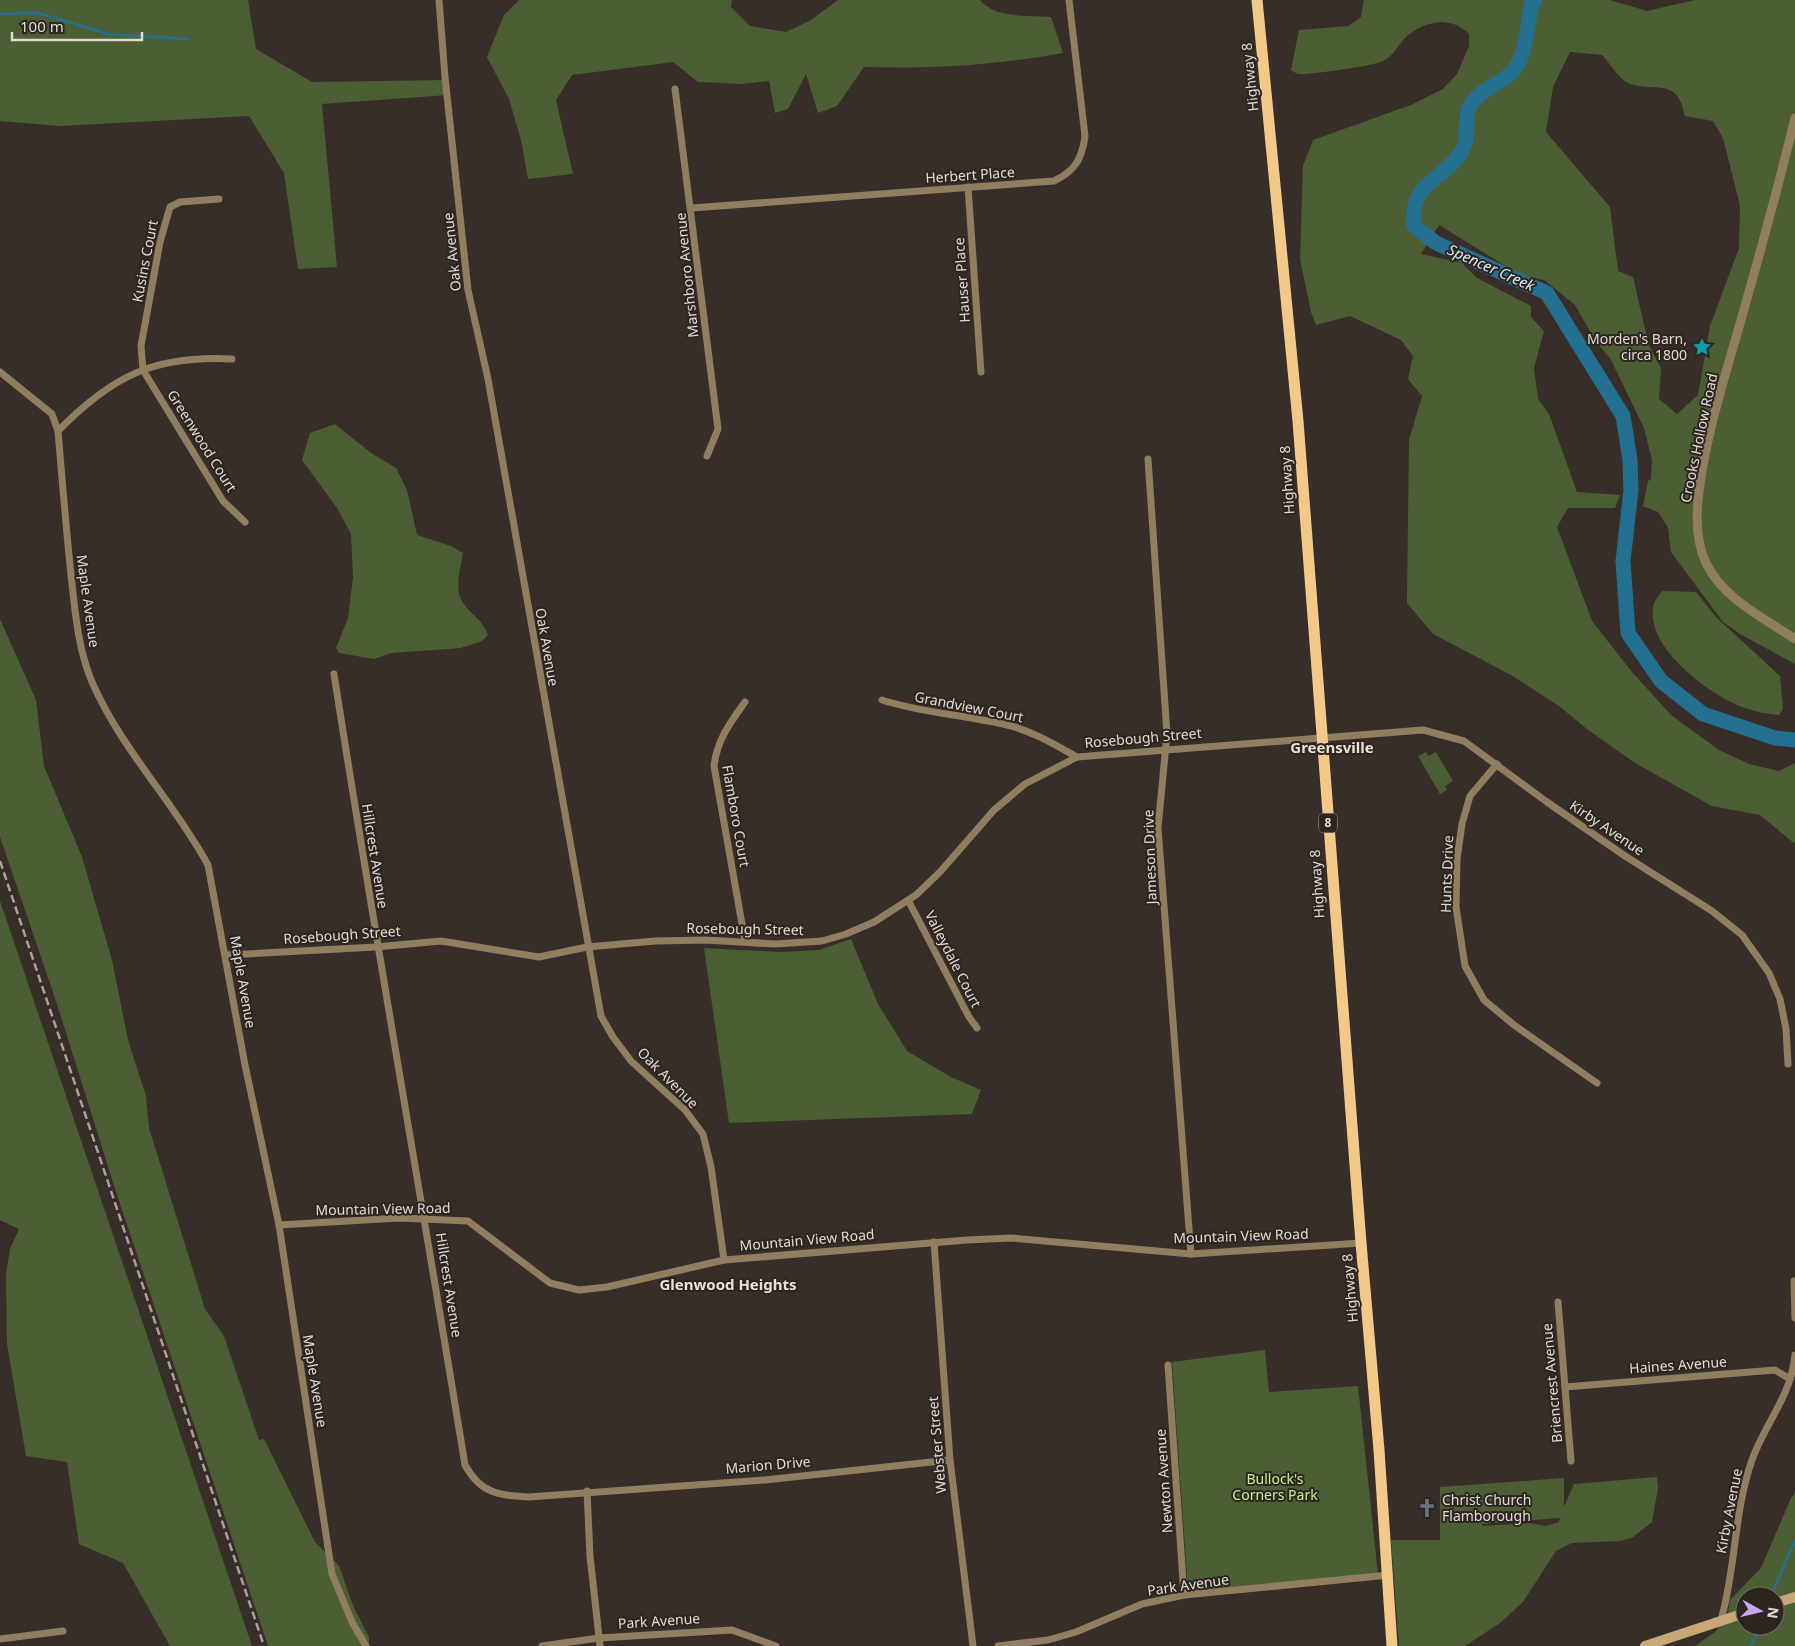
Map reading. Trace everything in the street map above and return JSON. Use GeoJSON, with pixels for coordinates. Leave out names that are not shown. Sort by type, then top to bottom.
{"type":"FeatureCollection","features":[{"type":"Feature","properties":{"kind":"main road","name":"Highway 8"},"geometry":{"type":"LineString","coordinates":[[1257,0],[1298,421],[1392,1646]]}},
{"type":"Feature","properties":{"kind":"main road"},"geometry":{"type":"LineString","coordinates":[[1645,1646],[1735,1616]]}},
{"type":"Feature","properties":{"kind":"street","name":"Oak Avenue"},"geometry":{"type":"LineString","coordinates":[[439,0],[445,77],[468,290],[488,379],[587,947],[601,1016],[612,1037],[631,1061],[684,1110],[703,1134],[711,1167],[724,1260]]}},
{"type":"Feature","properties":{"kind":"street","name":"Herbert Place"},"geometry":{"type":"LineString","coordinates":[[692,208],[1054,181],[1064,176],[1076,166],[1083,154],[1085,136],[1069,0]]}},
{"type":"Feature","properties":{"kind":"street","name":"Marshboro Avenue"},"geometry":{"type":"LineString","coordinates":[[675,89],[692,208],[718,429],[707,456]]}},
{"type":"Feature","properties":{"kind":"street","name":"Crooks Hollow Road"},"geometry":{"type":"LineString","coordinates":[[1795,118],[1774,204],[1723,384],[1702,472],[1697,515],[1703,555],[1716,580],[1734,598],[1795,638]]}},
{"type":"Feature","properties":{"kind":"street","name":"Hauser Place"},"geometry":{"type":"LineString","coordinates":[[968,187],[981,372]]}},
{"type":"Feature","properties":{"kind":"street","name":"Kusins Court"},"geometry":{"type":"LineString","coordinates":[[143,370],[141,346],[160,242],[170,207],[180,202],[219,199]]}},
{"type":"Feature","properties":{"kind":"street"},"geometry":{"type":"LineString","coordinates":[[58,431],[118,380],[143,370],[180,361],[210,358],[232,359]]}},
{"type":"Feature","properties":{"kind":"street","name":"Greenwood Court"},"geometry":{"type":"LineString","coordinates":[[143,370],[223,501],[245,522]]}},
{"type":"Feature","properties":{"kind":"street","name":"Maple Avenue"},"geometry":{"type":"LineString","coordinates":[[0,372],[52,414],[58,431],[75,608],[82,652],[92,682],[107,712],[193,837],[208,865],[245,1065],[279,1225],[332,1574],[352,1622],[366,1646]]}},
{"type":"Feature","properties":{"kind":"street","name":"Jameson Drive"},"geometry":{"type":"LineString","coordinates":[[1148,459],[1167,734],[1164,749],[1158,828],[1191,1254]]}},
{"type":"Feature","properties":{"kind":"street","name":"Hillcrest Avenue"},"geometry":{"type":"LineString","coordinates":[[334,674],[376,947],[425,1218],[465,1465],[474,1481],[488,1491],[510,1496],[529,1497],[587,1491]]}},
{"type":"Feature","properties":{"kind":"street","name":"Grandview Court"},"geometry":{"type":"LineString","coordinates":[[882,700],[901,706],[1008,725],[1033,733],[1077,757]]}},
{"type":"Feature","properties":{"kind":"street","name":"Flamboro Court"},"geometry":{"type":"LineString","coordinates":[[744,941],[714,766],[716,748],[722,736],[746,702]]}},
{"type":"Feature","properties":{"kind":"street","name":"Kirby Avenue"},"geometry":{"type":"LineString","coordinates":[[1321,738],[1423,730],[1464,741],[1547,802],[1633,861],[1712,911],[1742,935],[1770,973],[1780,999],[1786,1029],[1788,1064]]}},
{"type":"Feature","properties":{"kind":"street","name":"Rosebough Street"},"geometry":{"type":"LineString","coordinates":[[226,955],[376,947],[441,940],[539,957],[587,947],[655,941],[744,941],[775,944],[822,941],[846,934],[874,922],[908,900],[940,872],[1000,805],[1025,784],[1077,757],[1321,738]]}},
{"type":"Feature","properties":{"kind":"street","name":"Hunts Drive"},"geometry":{"type":"LineString","coordinates":[[1497,764],[1470,796],[1462,824],[1457,859],[1456,907],[1465,966],[1484,1000],[1514,1025],[1597,1083]]}},
{"type":"Feature","properties":{"kind":"street","name":"Valleydale Court"},"geometry":{"type":"LineString","coordinates":[[908,900],[969,1017],[977,1028]]}},
{"type":"Feature","properties":{"kind":"street","name":"Mountain View Road"},"geometry":{"type":"LineString","coordinates":[[279,1225],[425,1218],[468,1221],[550,1283],[579,1290],[607,1287],[724,1260],[934,1242],[1011,1238],[1191,1254],[1361,1243]]}},
{"type":"Feature","properties":{"kind":"street","name":"Webster Street"},"geometry":{"type":"LineString","coordinates":[[934,1242],[950,1460],[973,1646]]}},
{"type":"Feature","properties":{"kind":"street"},"geometry":{"type":"LineString","coordinates":[[1794,1281],[1795,1318]]}},
{"type":"Feature","properties":{"kind":"street","name":"Briencrest Avenue"},"geometry":{"type":"LineString","coordinates":[[1558,1302],[1571,1461]]}},
{"type":"Feature","properties":{"kind":"street","name":"Kirby Avenue"},"geometry":{"type":"LineString","coordinates":[[1721,1620],[1726,1602],[1742,1498],[1752,1459],[1785,1397],[1795,1355]]}},
{"type":"Feature","properties":{"kind":"street","name":"Newton Avenue"},"geometry":{"type":"LineString","coordinates":[[1168,1365],[1184,1595]]}},
{"type":"Feature","properties":{"kind":"street","name":"Haines Avenue"},"geometry":{"type":"LineString","coordinates":[[1565,1386],[1774,1370],[1790,1380]]}},
{"type":"Feature","properties":{"kind":"street","name":"Marion Drive"},"geometry":{"type":"LineString","coordinates":[[587,1491],[765,1480],[950,1460]]}},
{"type":"Feature","properties":{"kind":"street"},"geometry":{"type":"LineString","coordinates":[[587,1491],[590,1556],[600,1646]]}},
{"type":"Feature","properties":{"kind":"street","name":"Park Avenue"},"geometry":{"type":"LineString","coordinates":[[998,1646],[1048,1640],[1076,1632],[1142,1604],[1184,1595],[1388,1575]]}},
{"type":"Feature","properties":{"kind":"street","name":"Park Avenue"},"geometry":{"type":"LineString","coordinates":[[542,1646],[599,1638],[732,1630],[776,1646]]}},
{"type":"Feature","properties":{"kind":"street"},"geometry":{"type":"LineString","coordinates":[[0,1639],[63,1631]]}},
{"type":"Feature","properties":{"kind":"green space"},"geometry":{"type":"Polygon","coordinates":[[[0,0],[248,0],[256,49],[312,82],[445,80],[448,95],[322,104],[337,267],[298,269],[284,173],[249,116],[60,126],[0,121],[0,0]]]}},
{"type":"Feature","properties":{"kind":"green space"},"geometry":{"type":"Polygon","coordinates":[[[519,0],[732,0],[731,7],[750,26],[786,32],[811,20],[838,0],[980,0],[986,6],[1003,13],[1051,17],[1063,53],[1013,61],[964,65],[864,67],[837,106],[818,113],[806,74],[788,109],[775,113],[769,81],[741,84],[698,82],[673,62],[572,75],[556,100],[573,174],[528,179],[521,140],[509,99],[487,57],[504,15],[519,0]]]}},
{"type":"Feature","properties":{"kind":"green space"},"geometry":{"type":"Polygon","coordinates":[[[1364,0],[1610,0],[1647,11],[1695,0],[1795,0],[1795,664],[1740,634],[1723,622],[1671,552],[1668,528],[1658,512],[1643,506],[1648,481],[1651,479],[1652,460],[1644,428],[1610,358],[1596,342],[1575,305],[1544,280],[1520,275],[1439,225],[1421,254],[1462,263],[1477,278],[1531,306],[1531,317],[1544,331],[1534,368],[1538,399],[1549,414],[1577,492],[1620,495],[1615,508],[1568,508],[1557,527],[1592,621],[1632,672],[1671,715],[1719,750],[1749,764],[1779,771],[1795,763],[1795,844],[1760,815],[1712,806],[1635,763],[1587,729],[1559,706],[1511,675],[1433,634],[1407,603],[1409,440],[1422,396],[1408,379],[1413,356],[1401,340],[1350,316],[1316,325],[1311,312],[1300,259],[1303,166],[1313,140],[1411,105],[1443,89],[1457,74],[1469,46],[1469,34],[1454,24],[1445,22],[1428,24],[1411,33],[1390,57],[1383,61],[1341,70],[1304,74],[1298,74],[1291,70],[1299,30],[1348,26],[1361,17],[1364,0]],[[1570,52],[1553,87],[1546,132],[1610,207],[1618,271],[1633,277],[1649,346],[1661,368],[1659,399],[1677,414],[1698,395],[1710,326],[1739,248],[1740,206],[1723,138],[1713,121],[1685,116],[1677,95],[1671,90],[1628,83],[1602,55],[1570,52]]]}},
{"type":"Feature","properties":{"kind":"green space"},"geometry":{"type":"Polygon","coordinates":[[[335,424],[371,453],[396,468],[407,490],[417,535],[451,546],[463,553],[458,590],[465,606],[479,620],[488,635],[482,641],[461,648],[392,653],[374,659],[339,653],[336,648],[348,618],[353,577],[351,534],[337,508],[302,460],[310,433],[335,424]]]}},
{"type":"Feature","properties":{"kind":"green space"},"geometry":{"type":"Polygon","coordinates":[[[1662,591],[1696,592],[1716,617],[1780,676],[1783,709],[1779,715],[1753,711],[1731,702],[1699,682],[1684,669],[1660,639],[1654,624],[1653,606],[1662,591]]]}},
{"type":"Feature","properties":{"kind":"green space"},"geometry":{"type":"Polygon","coordinates":[[[0,619],[36,700],[44,766],[82,857],[112,960],[128,1040],[146,1096],[149,1128],[205,1309],[224,1336],[259,1440],[264,1439],[315,1542],[339,1566],[354,1608],[369,1637],[369,1646],[268,1646],[116,1192],[56,1001],[0,837],[0,619]]]}},
{"type":"Feature","properties":{"kind":"green space"},"geometry":{"type":"Polygon","coordinates":[[[1426,752],[1428,756],[1436,752],[1453,781],[1445,786],[1447,790],[1440,794],[1418,756],[1426,752]]]}},
{"type":"Feature","properties":{"kind":"green space"},"geometry":{"type":"Polygon","coordinates":[[[0,901],[252,1646],[170,1646],[123,1563],[79,1544],[67,1462],[26,1456],[7,1344],[6,1275],[10,1249],[19,1229],[0,1220],[0,901]]]}},
{"type":"Feature","properties":{"kind":"green space"},"geometry":{"type":"Polygon","coordinates":[[[851,939],[878,1004],[907,1051],[951,1077],[981,1090],[972,1114],[729,1123],[704,948],[780,952],[819,950],[851,939]]]}},
{"type":"Feature","properties":{"kind":"green space","name":"Bullock's Corners Park"},"geometry":{"type":"Polygon","coordinates":[[[1265,1350],[1269,1392],[1358,1386],[1378,1574],[1188,1591],[1172,1362],[1265,1350]]]}},
{"type":"Feature","properties":{"kind":"green space"},"geometry":{"type":"Polygon","coordinates":[[[1657,1477],[1658,1488],[1652,1522],[1633,1537],[1621,1541],[1572,1543],[1556,1551],[1523,1602],[1500,1623],[1465,1646],[1399,1646],[1391,1540],[1440,1540],[1440,1487],[1564,1478],[1564,1507],[1574,1484],[1657,1477]],[[1560,1518],[1482,1524],[1482,1526],[1530,1523],[1546,1526],[1559,1522],[1560,1518]]]}},
{"type":"Feature","properties":{"kind":"green space"},"geometry":{"type":"Polygon","coordinates":[[[1795,1493],[1795,1646],[1695,1646],[1715,1632],[1727,1618],[1730,1600],[1735,1595],[1735,1636],[1785,1636],[1785,1586],[1744,1586],[1761,1568],[1791,1498],[1795,1493]]]}},
{"type":"Feature","properties":{"kind":"waterway","name":"Spencer Creek"},"geometry":{"type":"LineString","coordinates":[[1535,0],[1532,4],[1526,40],[1516,68],[1482,93],[1470,106],[1463,148],[1452,164],[1421,192],[1414,212],[1414,226],[1436,243],[1547,293],[1623,416],[1630,460],[1631,490],[1623,561],[1628,633],[1661,681],[1703,714],[1775,738],[1795,740]]}},
{"type":"Feature","properties":{"kind":"waterway"},"geometry":{"type":"LineString","coordinates":[[0,14],[38,13],[108,34],[189,39]]}},
{"type":"Feature","properties":{"kind":"waterway","name":"Spencer Creek"},"geometry":{"type":"LineString","coordinates":[[1775,1586],[1795,1541]]}},
{"type":"Feature","properties":{"kind":"waterway","name":"Spencer Creek"},"geometry":{"type":"LineString","coordinates":[[1751,1646],[1756,1636]]}},
{"type":"Feature","properties":{"kind":"railway"},"geometry":{"type":"LineString","coordinates":[[0,861],[264,1646]]}},
{"type":"Feature","properties":{"kind":"place","name":"Morden's Barn, circa 1800"},"geometry":{"type":"Point","coordinates":[1702,347]}},
{"type":"Feature","properties":{"kind":"place","name":"Christ Church Flamborough"},"geometry":{"type":"Point","coordinates":[1427,1508]}},
{"type":"Feature","properties":{"kind":"district","name":"Greensville"},"geometry":{"type":"Point","coordinates":[1332,748]}},
{"type":"Feature","properties":{"kind":"district","name":"Glenwood Heights"},"geometry":{"type":"Point","coordinates":[728,1285]}}]}
